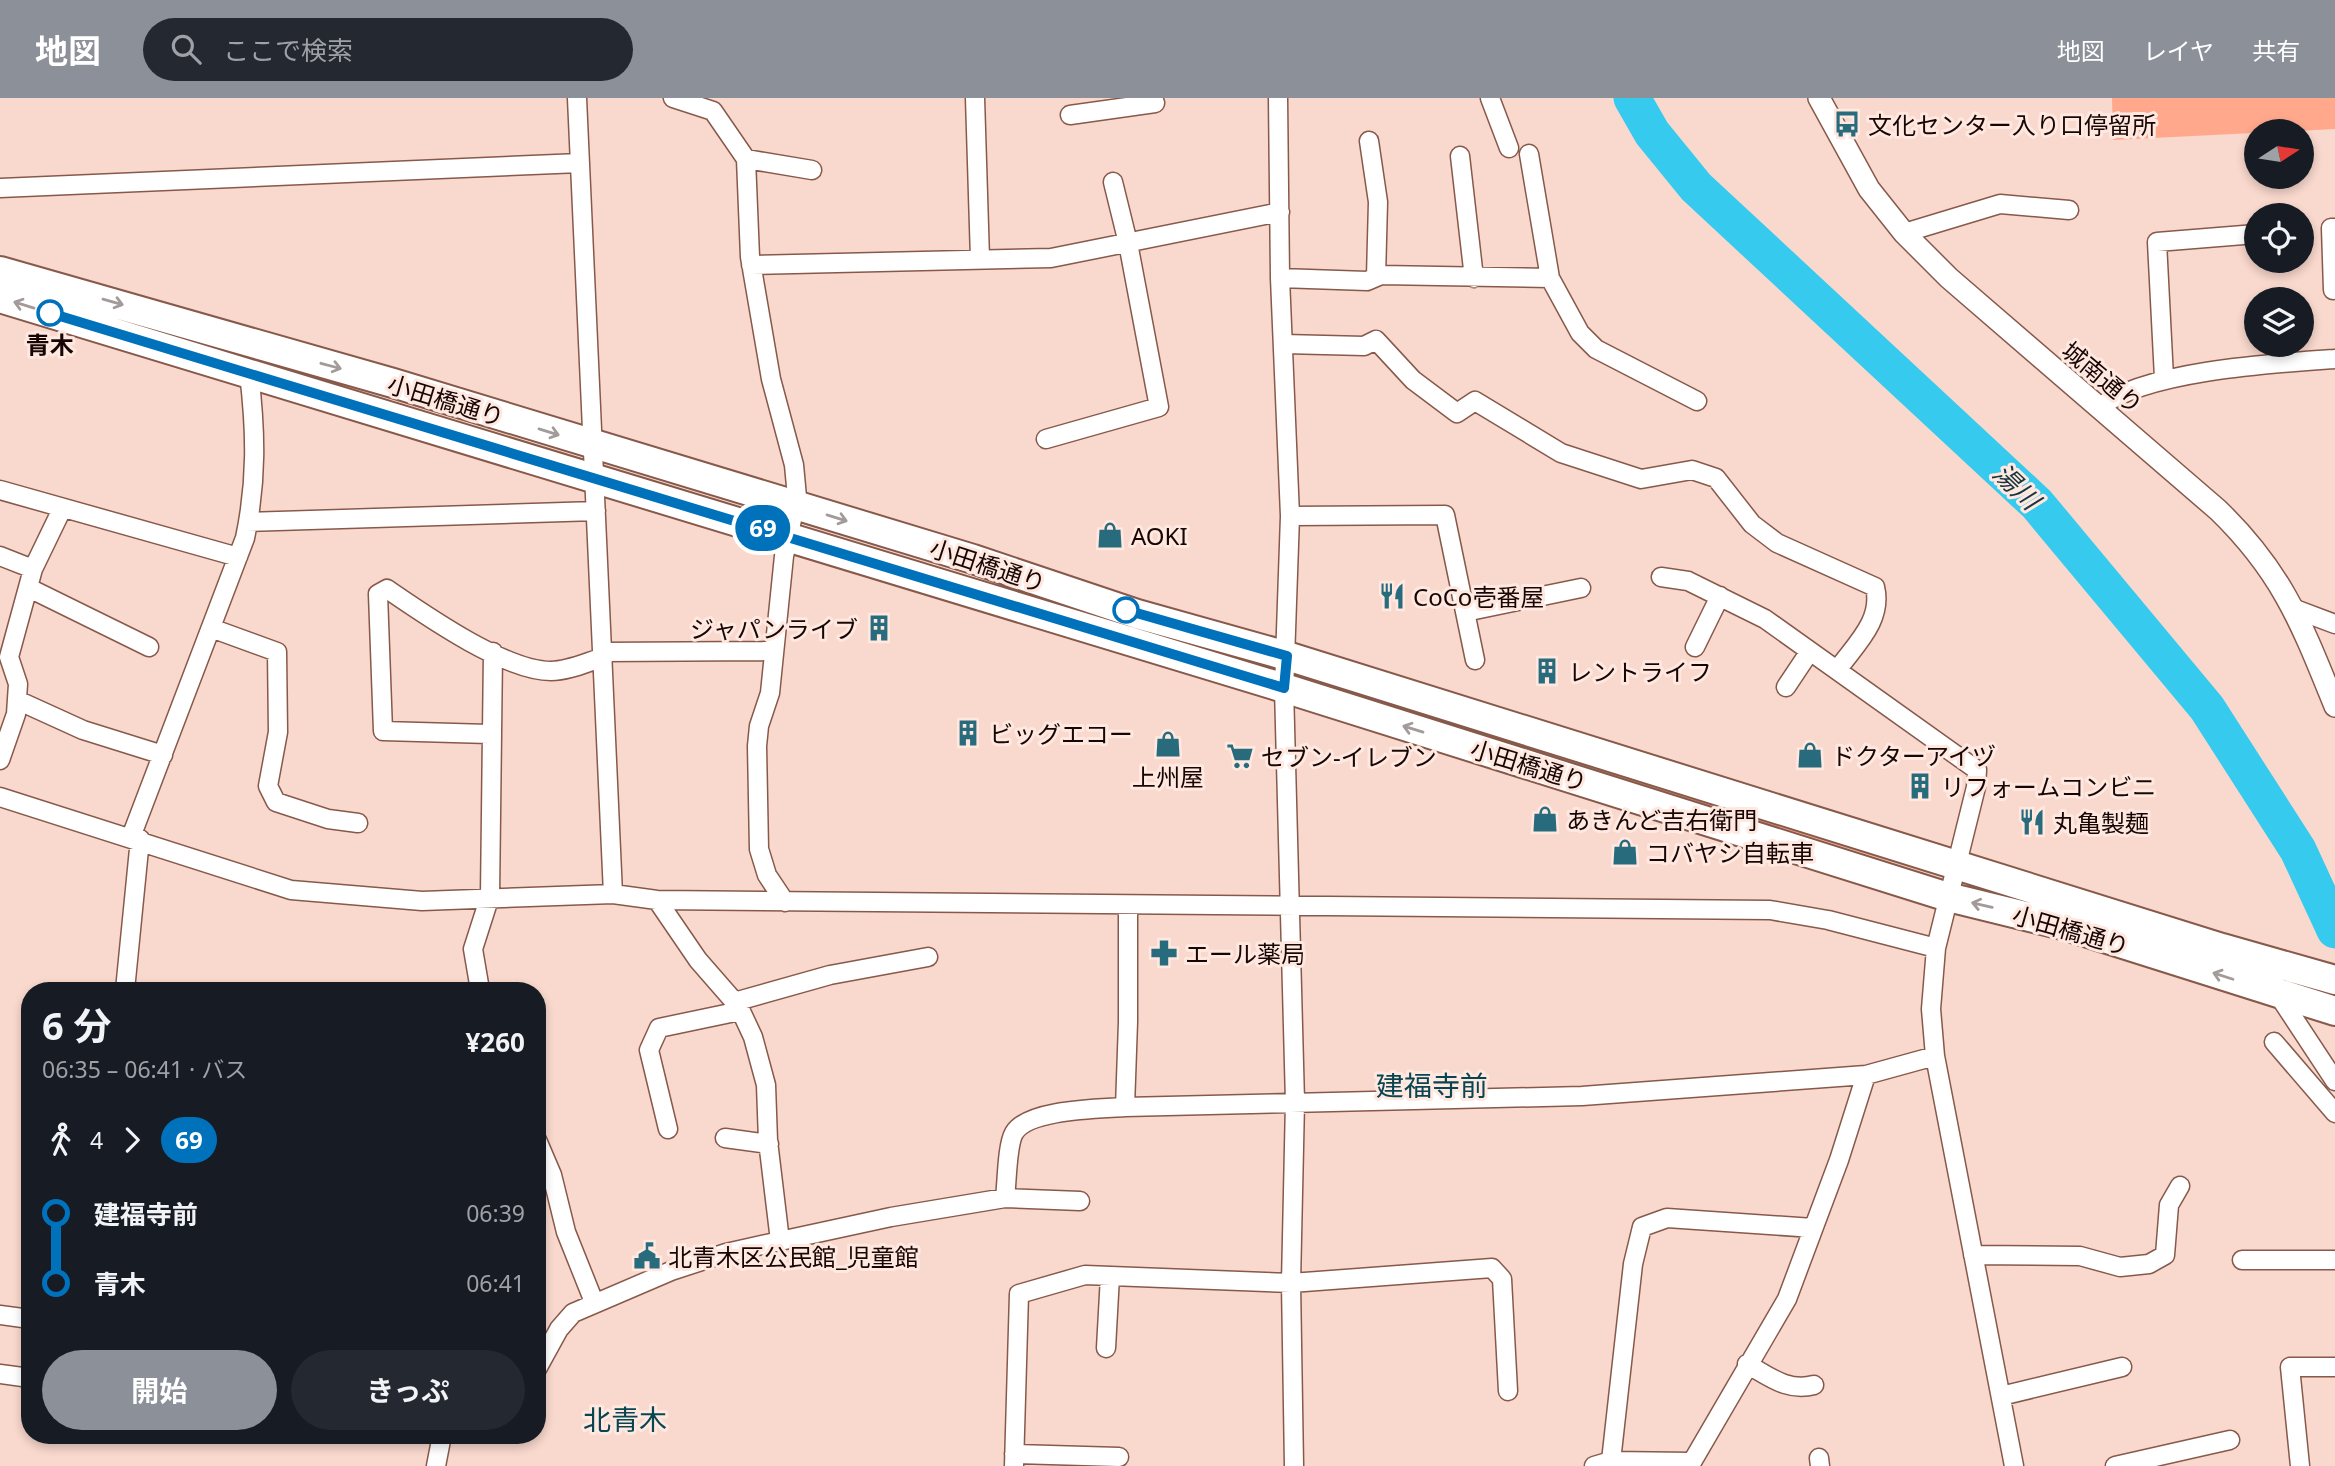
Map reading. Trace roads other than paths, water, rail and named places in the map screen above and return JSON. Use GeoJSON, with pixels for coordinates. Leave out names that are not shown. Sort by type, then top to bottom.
{"type":"FeatureCollection","features":[{"type":"Feature","properties":{"kind":"main road","name":"小田橋通り"},"geometry":{"type":"LineString","coordinates":[[0,271],[393,383],[796,505],[1138,614],[1287,656],[2335,980]]}},
{"type":"Feature","properties":{"kind":"main road","name":"小田橋通り"},"geometry":{"type":"LineString","coordinates":[[0,298],[1284,688],[1948,897],[2066,926],[2335,1011]]}},
{"type":"Feature","properties":{"kind":"street"},"geometry":{"type":"LineString","coordinates":[[577,98],[613,894]]}},
{"type":"Feature","properties":{"kind":"street"},"geometry":{"type":"LineString","coordinates":[[673,98],[713,110],[746,159],[751,265],[771,379],[794,466],[796,505],[773,651],[770,693],[759,726],[757,746],[759,849],[767,875],[785,902]]}},
{"type":"Feature","properties":{"kind":"street"},"geometry":{"type":"LineString","coordinates":[[975,98],[980,259]]}},
{"type":"Feature","properties":{"kind":"street"},"geometry":{"type":"LineString","coordinates":[[1070,115],[1155,103],[1153,98]]}},
{"type":"Feature","properties":{"kind":"street"},"geometry":{"type":"LineString","coordinates":[[1278,98],[1280,278],[1290,516],[1284,688],[1292,906],[1295,1102],[1291,1283],[1294,1466]]}},
{"type":"Feature","properties":{"kind":"street"},"geometry":{"type":"LineString","coordinates":[[1490,98],[1509,148]]}},
{"type":"Feature","properties":{"kind":"street","name":"城南通り"},"geometry":{"type":"LineString","coordinates":[[1819,98],[1870,189],[1904,233],[1949,278],[2238,529],[2265,563],[2295,609],[2335,706]]}},
{"type":"Feature","properties":{"kind":"street"},"geometry":{"type":"LineString","coordinates":[[1369,141],[1378,202],[1376,277]]}},
{"type":"Feature","properties":{"kind":"street"},"geometry":{"type":"LineString","coordinates":[[1529,154],[1550,278],[1580,333],[1596,349],[1697,401]]}},
{"type":"Feature","properties":{"kind":"street"},"geometry":{"type":"LineString","coordinates":[[1460,156],[1474,278]]}},
{"type":"Feature","properties":{"kind":"street"},"geometry":{"type":"LineString","coordinates":[[746,159],[812,170]]}},
{"type":"Feature","properties":{"kind":"street"},"geometry":{"type":"LineString","coordinates":[[0,188],[580,163]]}},
{"type":"Feature","properties":{"kind":"street"},"geometry":{"type":"LineString","coordinates":[[1046,439],[1159,407],[1128,243],[1113,182]]}},
{"type":"Feature","properties":{"kind":"street"},"geometry":{"type":"LineString","coordinates":[[1904,233],[2000,204],[2069,210]]}},
{"type":"Feature","properties":{"kind":"street"},"geometry":{"type":"LineString","coordinates":[[751,265],[1051,258],[1280,212]]}},
{"type":"Feature","properties":{"kind":"street"},"geometry":{"type":"LineString","coordinates":[[2333,290],[2331,228],[2335,228]]}},
{"type":"Feature","properties":{"kind":"street"},"geometry":{"type":"LineString","coordinates":[[2164,378],[2157,242],[2244,235]]}},
{"type":"Feature","properties":{"kind":"street"},"geometry":{"type":"LineString","coordinates":[[1280,278],[1367,281],[1376,277],[1550,278]]}},
{"type":"Feature","properties":{"kind":"street"},"geometry":{"type":"LineString","coordinates":[[1284,344],[1364,346],[1376,340],[1413,380],[1457,413],[1475,401],[1562,453],[1641,479],[1692,470],[1716,478],[1752,524],[1777,543],[1875,587],[1878,601],[1875,618],[1838,669]]}},
{"type":"Feature","properties":{"kind":"street"},"geometry":{"type":"LineString","coordinates":[[2099,408],[2107,401],[2164,378],[2283,362],[2335,359]]}},
{"type":"Feature","properties":{"kind":"street"},"geometry":{"type":"LineString","coordinates":[[126,982],[136,838],[163,755],[238,557],[255,492],[254,418],[249,373]]}},
{"type":"Feature","properties":{"kind":"street"},"geometry":{"type":"LineString","coordinates":[[0,490],[238,557]]}},
{"type":"Feature","properties":{"kind":"street"},"geometry":{"type":"LineString","coordinates":[[0,760],[16,714],[18,684],[9,657],[33,569],[62,509]]}},
{"type":"Feature","properties":{"kind":"street"},"geometry":{"type":"LineString","coordinates":[[248,522],[596,511]]}},
{"type":"Feature","properties":{"kind":"street"},"geometry":{"type":"LineString","coordinates":[[1290,516],[1445,515],[1475,660]]}},
{"type":"Feature","properties":{"kind":"street"},"geometry":{"type":"LineString","coordinates":[[0,556],[33,569]]}},
{"type":"Feature","properties":{"kind":"street"},"geometry":{"type":"LineString","coordinates":[[1661,577],[1688,581],[1765,619],[1977,770],[1976,787],[1936,948],[1931,1009],[1935,1056],[2014,1466]]}},
{"type":"Feature","properties":{"kind":"street"},"geometry":{"type":"LineString","coordinates":[[29,588],[149,647]]}},
{"type":"Feature","properties":{"kind":"street"},"geometry":{"type":"LineString","coordinates":[[1465,612],[1580,588]]}},
{"type":"Feature","properties":{"kind":"street"},"geometry":{"type":"LineString","coordinates":[[489,734],[383,731],[378,594],[387,589],[443,627],[493,652],[548,671],[561,670],[604,654],[773,651]]}},
{"type":"Feature","properties":{"kind":"street"},"geometry":{"type":"LineString","coordinates":[[1695,648],[1720,596]]}},
{"type":"Feature","properties":{"kind":"street"},"geometry":{"type":"LineString","coordinates":[[2295,609],[2335,624]]}},
{"type":"Feature","properties":{"kind":"street"},"geometry":{"type":"LineString","coordinates":[[211,628],[276,652],[278,732],[268,786],[276,802],[328,819],[358,823]]}},
{"type":"Feature","properties":{"kind":"street"},"geometry":{"type":"LineString","coordinates":[[1786,687],[1811,651]]}},
{"type":"Feature","properties":{"kind":"street"},"geometry":{"type":"LineString","coordinates":[[479,982],[473,949],[490,896],[489,734],[493,652]]}},
{"type":"Feature","properties":{"kind":"street"},"geometry":{"type":"LineString","coordinates":[[17,699],[83,730],[163,755]]}},
{"type":"Feature","properties":{"kind":"street"},"geometry":{"type":"LineString","coordinates":[[0,797],[136,838],[198,862],[291,890],[422,901],[490,896],[613,894],[657,900],[1128,907],[1770,910],[1828,920],[1936,948]]}},
{"type":"Feature","properties":{"kind":"street"},"geometry":{"type":"LineString","coordinates":[[657,900],[698,960],[737,1006],[762,1064],[780,1241]]}},
{"type":"Feature","properties":{"kind":"street"},"geometry":{"type":"LineString","coordinates":[[1125,1107],[1128,907]]}},
{"type":"Feature","properties":{"kind":"street"},"geometry":{"type":"LineString","coordinates":[[668,1129],[649,1049],[659,1028],[830,975],[928,957]]}},
{"type":"Feature","properties":{"kind":"street"},"geometry":{"type":"LineString","coordinates":[[2283,995],[2335,1081]]}},
{"type":"Feature","properties":{"kind":"street"},"geometry":{"type":"LineString","coordinates":[[2274,1042],[2335,1113]]}},
{"type":"Feature","properties":{"kind":"street"},"geometry":{"type":"LineString","coordinates":[[1005,1198],[1013,1134],[1025,1121],[1085,1110],[1582,1096],[1866,1075],[1935,1056]]}},
{"type":"Feature","properties":{"kind":"street"},"geometry":{"type":"LineString","coordinates":[[1813,1228],[1667,1218],[1642,1227],[1633,1264],[1602,1463],[1692,1464],[1747,1364],[1787,1299],[1813,1228],[1866,1075]]}},
{"type":"Feature","properties":{"kind":"street"},"geometry":{"type":"LineString","coordinates":[[725,1138],[769,1144]]}},
{"type":"Feature","properties":{"kind":"street"},"geometry":{"type":"LineString","coordinates":[[546,1161],[566,1232],[594,1302]]}},
{"type":"Feature","properties":{"kind":"street"},"geometry":{"type":"LineString","coordinates":[[1973,1255],[2080,1256],[2120,1267],[2150,1264],[2165,1255],[2169,1205],[2180,1186]]}},
{"type":"Feature","properties":{"kind":"street"},"geometry":{"type":"LineString","coordinates":[[546,1353],[559,1329],[573,1313],[594,1302],[726,1253],[891,1217],[1005,1198],[1080,1200]]}},
{"type":"Feature","properties":{"kind":"street"},"geometry":{"type":"LineString","coordinates":[[2242,1259],[2335,1260]]}},
{"type":"Feature","properties":{"kind":"street"},"geometry":{"type":"LineString","coordinates":[[1119,1457],[1014,1460],[1018,1293],[1084,1275],[1291,1283],[1492,1268],[1502,1279],[1508,1391]]}},
{"type":"Feature","properties":{"kind":"street"},"geometry":{"type":"LineString","coordinates":[[1106,1348],[1110,1276]]}},
{"type":"Feature","properties":{"kind":"street"},"geometry":{"type":"LineString","coordinates":[[0,1315],[21,1318]]}},
{"type":"Feature","properties":{"kind":"street"},"geometry":{"type":"LineString","coordinates":[[1747,1364],[1787,1386],[1799,1389],[1814,1385]]}},
{"type":"Feature","properties":{"kind":"street"},"geometry":{"type":"LineString","coordinates":[[2001,1396],[2122,1367]]}},
{"type":"Feature","properties":{"kind":"street"},"geometry":{"type":"LineString","coordinates":[[2300,1466],[2290,1367],[2335,1367]]}},
{"type":"Feature","properties":{"kind":"street"},"geometry":{"type":"LineString","coordinates":[[0,1374],[21,1377]]}},
{"type":"Feature","properties":{"kind":"street"},"geometry":{"type":"LineString","coordinates":[[2115,1466],[2230,1440]]}},
{"type":"Feature","properties":{"kind":"street"},"geometry":{"type":"LineString","coordinates":[[436,1466],[440,1444]]}},
{"type":"Feature","properties":{"kind":"waterway","name":"湯川"},"geometry":{"type":"LineString","coordinates":[[1632,98],[1652,133],[1696,187],[2037,504],[2207,708],[2298,850],[2335,930]]}},
{"type":"Feature","properties":{"kind":"place","name":"文化センター入り口停留所"},"geometry":{"type":"Point","coordinates":[1847,124]}},
{"type":"Feature","properties":{"kind":"place","name":"青木"},"geometry":{"type":"Point","coordinates":[50,313]}},
{"type":"Feature","properties":{"kind":"place","name":"AOKI"},"geometry":{"type":"Point","coordinates":[1110,535]}},
{"type":"Feature","properties":{"kind":"place","name":"CoCo壱番屋"},"geometry":{"type":"Point","coordinates":[1392,596]}},
{"type":"Feature","properties":{"kind":"place","name":"ジャパンライブ"},"geometry":{"type":"Point","coordinates":[879,628]}},
{"type":"Feature","properties":{"kind":"place","name":"レントライフ"},"geometry":{"type":"Point","coordinates":[1547,671]}},
{"type":"Feature","properties":{"kind":"place","name":"ビッグエコー"},"geometry":{"type":"Point","coordinates":[968,733]}},
{"type":"Feature","properties":{"kind":"place","name":"上州屋"},"geometry":{"type":"Point","coordinates":[1168,744]}},
{"type":"Feature","properties":{"kind":"place","name":"ドクターアイヅ"},"geometry":{"type":"Point","coordinates":[1810,755]}},
{"type":"Feature","properties":{"kind":"place","name":"セブン-イレブン"},"geometry":{"type":"Point","coordinates":[1240,756]}},
{"type":"Feature","properties":{"kind":"place","name":"リフォームコンビニ"},"geometry":{"type":"Point","coordinates":[1920,786]}},
{"type":"Feature","properties":{"kind":"place","name":"あきんど吉右衛門"},"geometry":{"type":"Point","coordinates":[1545,819]}},
{"type":"Feature","properties":{"kind":"place","name":"丸亀製麺"},"geometry":{"type":"Point","coordinates":[2032,822]}},
{"type":"Feature","properties":{"kind":"place","name":"コバヤシ自転車"},"geometry":{"type":"Point","coordinates":[1625,852]}},
{"type":"Feature","properties":{"kind":"place","name":"エール薬局"},"geometry":{"type":"Point","coordinates":[1164,953]}},
{"type":"Feature","properties":{"kind":"place","name":"北青木区公民館_児童館"},"geometry":{"type":"Point","coordinates":[647,1256]}},
{"type":"Feature","properties":{"kind":"district","name":"建福寺前"},"geometry":{"type":"Point","coordinates":[1432,1085]}},
{"type":"Feature","properties":{"kind":"district","name":"北青木"},"geometry":{"type":"Point","coordinates":[625,1419]}}]}
